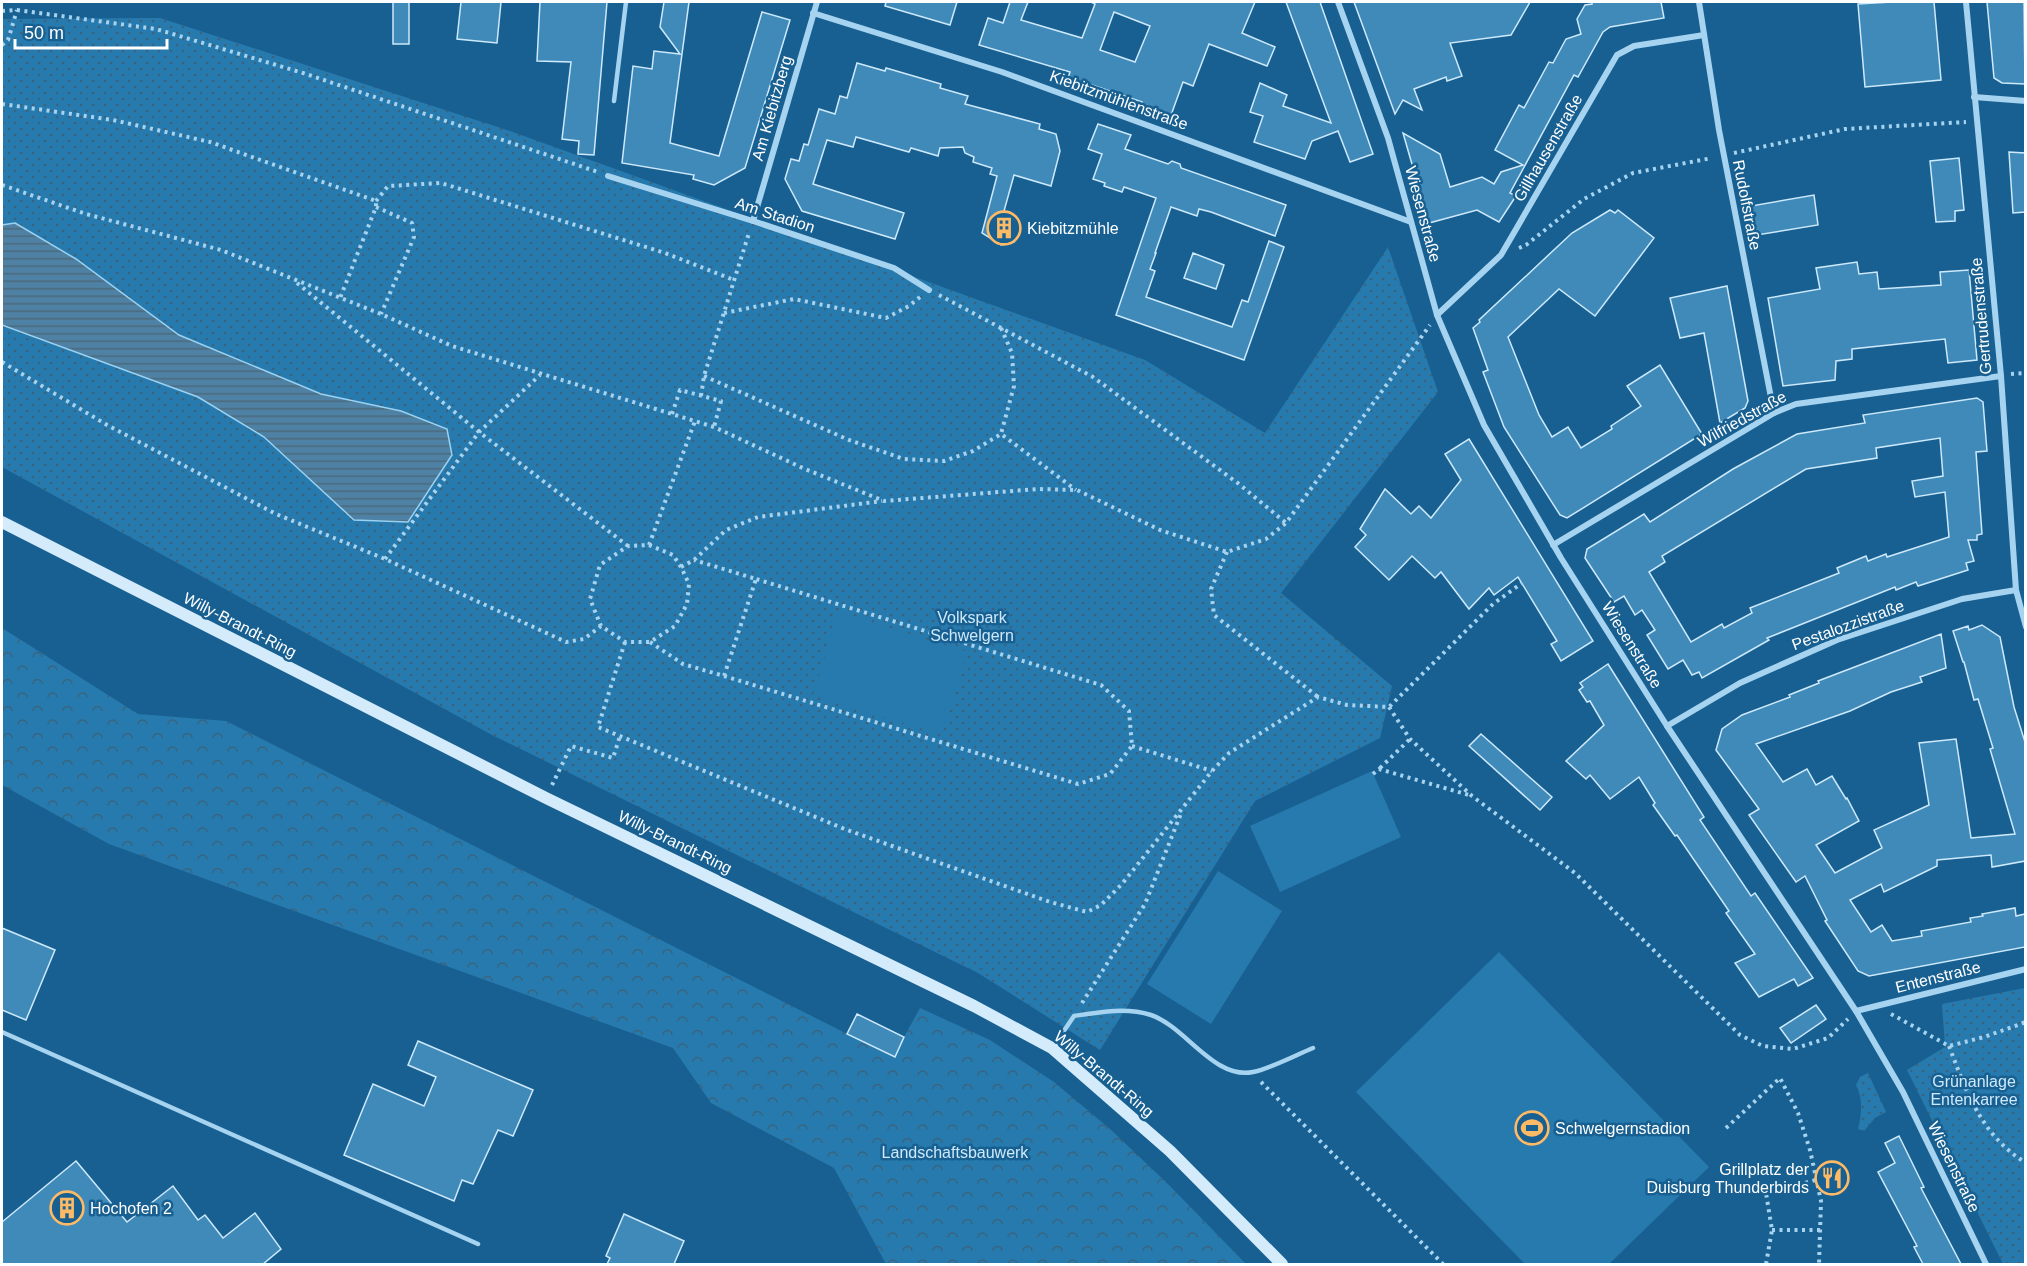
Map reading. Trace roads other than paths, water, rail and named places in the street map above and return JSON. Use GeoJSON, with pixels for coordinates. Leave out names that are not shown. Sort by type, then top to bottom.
{"type":"FeatureCollection","features":[{"type":"Feature","properties":{"kind":"main road","name":"Willy-Brandt-Ring"},"geometry":{"type":"LineString","coordinates":[[2,522],[546,798],[865,952],[1052,1048],[1170,1150],[1282,1264]]}},
{"type":"Feature","properties":{"kind":"street","name":"Am Kiebitzberg"},"geometry":{"type":"LineString","coordinates":[[753,221],[817,2]]}},
{"type":"Feature","properties":{"kind":"street","name":"Wiesenstraße"},"geometry":{"type":"LineString","coordinates":[[1338,2],[1388,138],[1437,315],[1484,425],[1553,545],[1666,726],[1856,1011],[1903,1092],[1986,1264]]}},
{"type":"Feature","properties":{"kind":"street","name":"Rudolfstraße"},"geometry":{"type":"LineString","coordinates":[[1699,2],[1721,138],[1774,413]]}},
{"type":"Feature","properties":{"kind":"street","name":"Gertrudenstraße"},"geometry":{"type":"LineString","coordinates":[[1966,2],[2001,376],[2016,590],[2025,627]]}},
{"type":"Feature","properties":{"kind":"street","name":"Kiebitzmühlenstraße"},"geometry":{"type":"LineString","coordinates":[[813,13],[1002,72],[1411,222]]}},
{"type":"Feature","properties":{"kind":"street","name":"Gillhausenstraße"},"geometry":{"type":"LineString","coordinates":[[1437,315],[1501,255],[1617,55],[1634,46],[1704,35]]}},
{"type":"Feature","properties":{"kind":"street"},"geometry":{"type":"LineString","coordinates":[[1974,97],[2025,101]]}},
{"type":"Feature","properties":{"kind":"street","name":"Am Stadion"},"geometry":{"type":"LineString","coordinates":[[608,176],[894,268],[929,290]]}},
{"type":"Feature","properties":{"kind":"street","name":"Wilfriedstraße"},"geometry":{"type":"LineString","coordinates":[[1553,545],[1774,413],[1796,404],[2001,376]]}},
{"type":"Feature","properties":{"kind":"street","name":"Pestalozzistraße"},"geometry":{"type":"LineString","coordinates":[[1666,726],[1740,683],[1837,640],[1962,599],[2016,590]]}},
{"type":"Feature","properties":{"kind":"street","name":"Entenstraße"},"geometry":{"type":"LineString","coordinates":[[1856,1011],[2025,969]]}},
{"type":"Feature","properties":{"kind":"lane"},"geometry":{"type":"LineString","coordinates":[[614,102],[626,2]]}},
{"type":"Feature","properties":{"kind":"lane"},"geometry":{"type":"LineString","coordinates":[[1052,1048],[1074,1016],[1110,1011],[1153,1016],[1178,1030],[1208,1057],[1229,1070],[1252,1073],[1313,1048]]}},
{"type":"Feature","properties":{"kind":"lane"},"geometry":{"type":"LineString","coordinates":[[2,1032],[478,1244]]}},
{"type":"Feature","properties":{"kind":"place","name":"Kiebitzmühle"},"geometry":{"type":"Point","coordinates":[1004,228]}},
{"type":"Feature","properties":{"kind":"place","name":"Schwelgernstadion"},"geometry":{"type":"Point","coordinates":[1532,1128]}},
{"type":"Feature","properties":{"kind":"place","name":"Grillplatz der Duisburg Thunderbirds"},"geometry":{"type":"Point","coordinates":[1832,1178]}},
{"type":"Feature","properties":{"kind":"place","name":"Hochofen 2"},"geometry":{"type":"Point","coordinates":[67,1208]}},
{"type":"Feature","properties":{"kind":"park label","name":"Volkspark Schwelgern"},"geometry":{"type":"Point","coordinates":[972,626]}},
{"type":"Feature","properties":{"kind":"park label","name":"Grünanlage Entenkarree"},"geometry":{"type":"Point","coordinates":[1974,1090]}},
{"type":"Feature","properties":{"kind":"park label","name":"Landschaftsbauwerk"},"geometry":{"type":"Point","coordinates":[955,1152]}}]}
